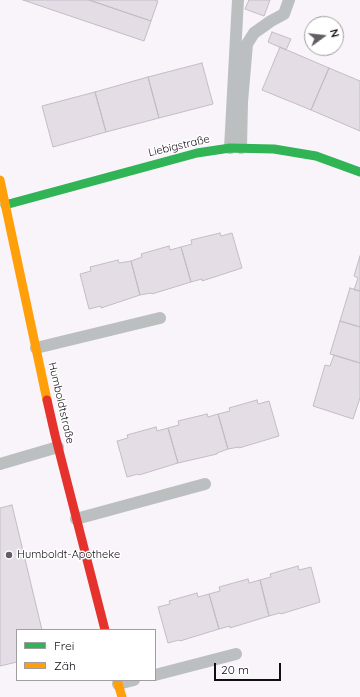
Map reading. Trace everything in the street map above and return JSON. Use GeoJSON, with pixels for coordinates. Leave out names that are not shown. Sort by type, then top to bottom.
{"type":"FeatureCollection","features":[{"type":"Feature","properties":{"kind":"street","name":"Liebigstraße"},"geometry":{"type":"LineString","coordinates":[[5,205],[197,153],[236,148],[274,148],[316,156],[360,172]]}},
{"type":"Feature","properties":{"kind":"street","name":"Humboldtstraße"},"geometry":{"type":"LineString","coordinates":[[0,180],[58,447],[105,629]]}},
{"type":"Feature","properties":{"kind":"street"},"geometry":{"type":"LineString","coordinates":[[118,682],[122,697]]}},
{"type":"Feature","properties":{"kind":"lane"},"geometry":{"type":"LineString","coordinates":[[236,148],[238,0]]}},
{"type":"Feature","properties":{"kind":"lane"},"geometry":{"type":"LineString","coordinates":[[236,148],[247,44],[254,33],[271,20],[284,14],[289,0]]}},
{"type":"Feature","properties":{"kind":"lane"},"geometry":{"type":"LineString","coordinates":[[36,348],[160,318]]}},
{"type":"Feature","properties":{"kind":"lane"},"geometry":{"type":"LineString","coordinates":[[0,464],[58,447]]}},
{"type":"Feature","properties":{"kind":"lane"},"geometry":{"type":"LineString","coordinates":[[76,519],[205,484]]}},
{"type":"Feature","properties":{"kind":"lane"},"geometry":{"type":"LineString","coordinates":[[156,675],[236,654]]}},
{"type":"Feature","properties":{"kind":"building"},"geometry":{"type":"Polygon","coordinates":[[[23,0],[89,0],[151,21],[144,41],[23,0]]]}},
{"type":"Feature","properties":{"kind":"building"},"geometry":{"type":"Polygon","coordinates":[[[89,0],[154,0],[158,1],[151,21],[89,0]]]}},
{"type":"Feature","properties":{"kind":"building"},"geometry":{"type":"Polygon","coordinates":[[[249,0],[270,0],[264,16],[245,9],[249,0]]]}},
{"type":"Feature","properties":{"kind":"building"},"geometry":{"type":"Polygon","coordinates":[[[272,32],[291,39],[286,50],[268,42],[272,32]]]}},
{"type":"Feature","properties":{"kind":"building"},"geometry":{"type":"Polygon","coordinates":[[[280,47],[329,68],[311,110],[262,90],[280,47]]]}},
{"type":"Feature","properties":{"kind":"building"},"geometry":{"type":"Polygon","coordinates":[[[202,63],[213,104],[159,118],[148,77],[202,63]]]}},
{"type":"Feature","properties":{"kind":"building"},"geometry":{"type":"Polygon","coordinates":[[[329,68],[360,81],[360,131],[311,110],[329,68]]]}},
{"type":"Feature","properties":{"kind":"building"},"geometry":{"type":"Polygon","coordinates":[[[148,77],[159,118],[106,132],[95,92],[148,77]]]}},
{"type":"Feature","properties":{"kind":"building"},"geometry":{"type":"Polygon","coordinates":[[[95,92],[106,132],[53,147],[42,106],[95,92]]]}},
{"type":"Feature","properties":{"kind":"building"},"geometry":{"type":"Polygon","coordinates":[[[220,233],[221,236],[232,233],[242,268],[202,281],[202,279],[191,282],[181,247],[192,244],[191,240],[220,233]]]}},
{"type":"Feature","properties":{"kind":"building"},"geometry":{"type":"Polygon","coordinates":[[[169,246],[170,250],[181,247],[191,282],[152,294],[140,295],[131,261],[142,257],[141,254],[169,246]]]}},
{"type":"Feature","properties":{"kind":"building"},"geometry":{"type":"Polygon","coordinates":[[[360,256],[360,291],[354,290],[358,278],[354,276],[360,256]]]}},
{"type":"Feature","properties":{"kind":"building"},"geometry":{"type":"Polygon","coordinates":[[[118,260],[119,263],[131,261],[140,295],[101,308],[101,306],[89,309],[80,274],[91,271],[90,267],[118,260]]]}},
{"type":"Feature","properties":{"kind":"building"},"geometry":{"type":"Polygon","coordinates":[[[350,288],[360,291],[360,327],[340,321],[350,288]]]}},
{"type":"Feature","properties":{"kind":"building"},"geometry":{"type":"Polygon","coordinates":[[[340,321],[360,327],[360,363],[330,354],[340,321]]]}},
{"type":"Feature","properties":{"kind":"building"},"geometry":{"type":"Polygon","coordinates":[[[334,355],[360,363],[360,398],[353,419],[313,406],[325,365],[330,366],[334,355]]]}},
{"type":"Feature","properties":{"kind":"building"},"geometry":{"type":"Polygon","coordinates":[[[257,400],[258,404],[269,401],[279,436],[239,448],[228,449],[218,414],[230,411],[229,408],[257,400]]]}},
{"type":"Feature","properties":{"kind":"building"},"geometry":{"type":"Polygon","coordinates":[[[207,414],[208,417],[218,414],[228,449],[217,454],[178,463],[168,428],[179,425],[178,421],[207,414]]]}},
{"type":"Feature","properties":{"kind":"building"},"geometry":{"type":"Polygon","coordinates":[[[156,427],[157,431],[168,428],[178,463],[139,475],[127,477],[117,441],[128,438],[127,435],[156,427]]]}},
{"type":"Feature","properties":{"kind":"building"},"geometry":{"type":"Polygon","coordinates":[[[12,505],[42,629],[16,629],[16,662],[0,666],[0,508],[12,505]]]}},
{"type":"Feature","properties":{"kind":"building"},"geometry":{"type":"Polygon","coordinates":[[[298,566],[299,570],[311,567],[320,602],[281,614],[269,616],[260,580],[271,577],[270,574],[298,566]]]}},
{"type":"Feature","properties":{"kind":"building"},"geometry":{"type":"Polygon","coordinates":[[[248,579],[249,583],[260,580],[269,616],[230,628],[230,626],[219,629],[209,594],[220,591],[219,587],[248,579]]]}},
{"type":"Feature","properties":{"kind":"building"},"geometry":{"type":"Polygon","coordinates":[[[197,593],[198,597],[209,594],[219,629],[180,641],[168,643],[158,607],[170,604],[169,601],[197,593]]]}},
{"type":"Feature","properties":{"kind":"traffic: fast"},"geometry":{"type":"LineString","coordinates":[[5,205],[197,153],[230,148],[274,149],[316,156],[360,172]]}},
{"type":"Feature","properties":{"kind":"traffic: slow"},"geometry":{"type":"LineString","coordinates":[[0,180],[47,400]]}},
{"type":"Feature","properties":{"kind":"traffic: slow"},"geometry":{"type":"LineString","coordinates":[[117,681],[122,697]]}},
{"type":"Feature","properties":{"kind":"traffic: jam"},"geometry":{"type":"LineString","coordinates":[[47,400],[105,629]]}},
{"type":"Feature","properties":{"kind":"place","name":"Humboldt-Apotheke"},"geometry":{"type":"Point","coordinates":[9,555]}}]}
